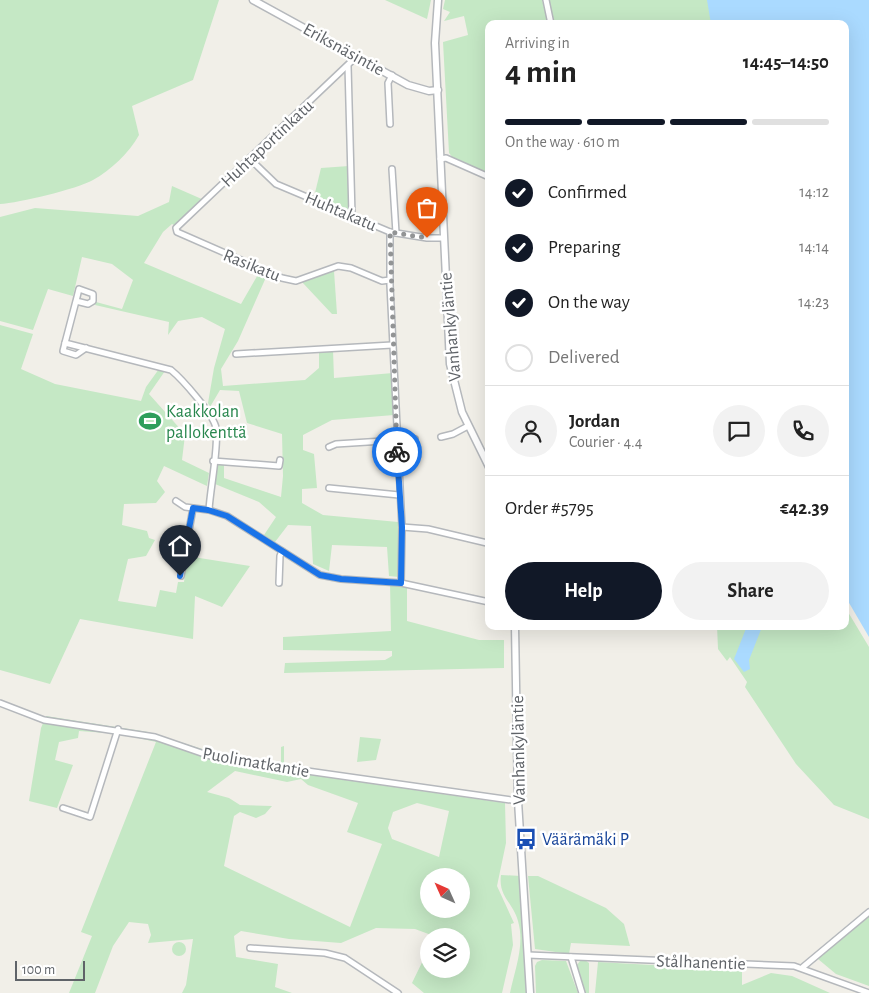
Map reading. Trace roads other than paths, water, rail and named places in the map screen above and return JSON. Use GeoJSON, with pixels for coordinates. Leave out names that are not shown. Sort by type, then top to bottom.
{"type":"FeatureCollection","features":[{"type":"Feature","properties":{"kind":"street","name":"Eriksnäsintie"},"geometry":{"type":"LineString","coordinates":[[253,0],[392,75],[421,89],[438,90]]}},
{"type":"Feature","properties":{"kind":"street","name":"Vanhankyläntie"},"geometry":{"type":"LineString","coordinates":[[438,0],[435,43],[450,364],[453,382],[468,426],[485,459]]}},
{"type":"Feature","properties":{"kind":"street"},"geometry":{"type":"LineString","coordinates":[[546,0],[550,20]]}},
{"type":"Feature","properties":{"kind":"street","name":"Huhtaportinkatu"},"geometry":{"type":"LineString","coordinates":[[176,228],[357,56]]}},
{"type":"Feature","properties":{"kind":"street"},"geometry":{"type":"LineString","coordinates":[[348,66],[352,216]]}},
{"type":"Feature","properties":{"kind":"street"},"geometry":{"type":"LineString","coordinates":[[390,124],[388,83],[392,75]]}},
{"type":"Feature","properties":{"kind":"street"},"geometry":{"type":"LineString","coordinates":[[440,159],[446,158],[485,176]]}},
{"type":"Feature","properties":{"kind":"street","name":"Huhtakatu"},"geometry":{"type":"LineString","coordinates":[[250,159],[276,184],[352,216],[392,232],[427,238],[443,238]]}},
{"type":"Feature","properties":{"kind":"street"},"geometry":{"type":"LineString","coordinates":[[392,169],[390,280],[402,527],[401,583]]}},
{"type":"Feature","properties":{"kind":"street","name":"Rasikatu"},"geometry":{"type":"LineString","coordinates":[[176,228],[177,232],[282,278],[296,281],[338,266],[351,268],[382,281],[390,280]]}},
{"type":"Feature","properties":{"kind":"street"},"geometry":{"type":"LineString","coordinates":[[76,301],[63,352],[76,355],[86,348]]}},
{"type":"Feature","properties":{"kind":"street"},"geometry":{"type":"LineString","coordinates":[[66,343],[164,367],[175,373],[215,424],[216,434],[208,510]]}},
{"type":"Feature","properties":{"kind":"street"},"geometry":{"type":"LineString","coordinates":[[236,354],[392,345]]}},
{"type":"Feature","properties":{"kind":"street"},"geometry":{"type":"LineString","coordinates":[[441,437],[453,434],[468,426]]}},
{"type":"Feature","properties":{"kind":"street"},"geometry":{"type":"LineString","coordinates":[[329,447],[336,444],[415,439]]}},
{"type":"Feature","properties":{"kind":"street"},"geometry":{"type":"LineString","coordinates":[[213,461],[279,466],[280,460]]}},
{"type":"Feature","properties":{"kind":"street"},"geometry":{"type":"LineString","coordinates":[[329,488],[399,495]]}},
{"type":"Feature","properties":{"kind":"street"},"geometry":{"type":"LineString","coordinates":[[176,501],[232,519],[320,575],[341,579],[401,583],[485,601]]}},
{"type":"Feature","properties":{"kind":"street"},"geometry":{"type":"LineString","coordinates":[[180,576],[193,508]]}},
{"type":"Feature","properties":{"kind":"street"},"geometry":{"type":"LineString","coordinates":[[402,527],[428,529],[485,543]]}},
{"type":"Feature","properties":{"kind":"street"},"geometry":{"type":"LineString","coordinates":[[279,583],[280,556],[282,551]]}},
{"type":"Feature","properties":{"kind":"street","name":"Vanhankyläntie"},"geometry":{"type":"LineString","coordinates":[[515,630],[518,800],[530,993]]}},
{"type":"Feature","properties":{"kind":"street","name":"Puolimatkantie"},"geometry":{"type":"LineString","coordinates":[[0,702],[44,720],[118,729],[155,737],[216,758],[518,800]]}},
{"type":"Feature","properties":{"kind":"street"},"geometry":{"type":"LineString","coordinates":[[63,808],[90,816],[118,729]]}},
{"type":"Feature","properties":{"kind":"street"},"geometry":{"type":"LineString","coordinates":[[803,967],[869,912]]}},
{"type":"Feature","properties":{"kind":"street"},"geometry":{"type":"LineString","coordinates":[[250,948],[325,954],[345,958],[398,993]]}},
{"type":"Feature","properties":{"kind":"street","name":"Stålhanentie"},"geometry":{"type":"LineString","coordinates":[[528,955],[803,967],[869,993]]}},
{"type":"Feature","properties":{"kind":"street"},"geometry":{"type":"LineString","coordinates":[[571,957],[582,993]]}},
{"type":"Feature","properties":{"kind":"water"},"geometry":{"type":"Polygon","coordinates":[[[707,0],[869,0],[869,637],[849,603],[849,20],[710,20],[707,0]]]}},
{"type":"Feature","properties":{"kind":"water"},"geometry":{"type":"Polygon","coordinates":[[[745,630],[761,630],[749,660],[750,669],[744,672],[734,659],[745,630]]]}},
{"type":"Feature","properties":{"kind":"place","name":"Kaakkolan pallokenttä"},"geometry":{"type":"Point","coordinates":[150,421]}},
{"type":"Feature","properties":{"kind":"place","name":"Väärämäki P"},"geometry":{"type":"Point","coordinates":[526,839]}}]}
